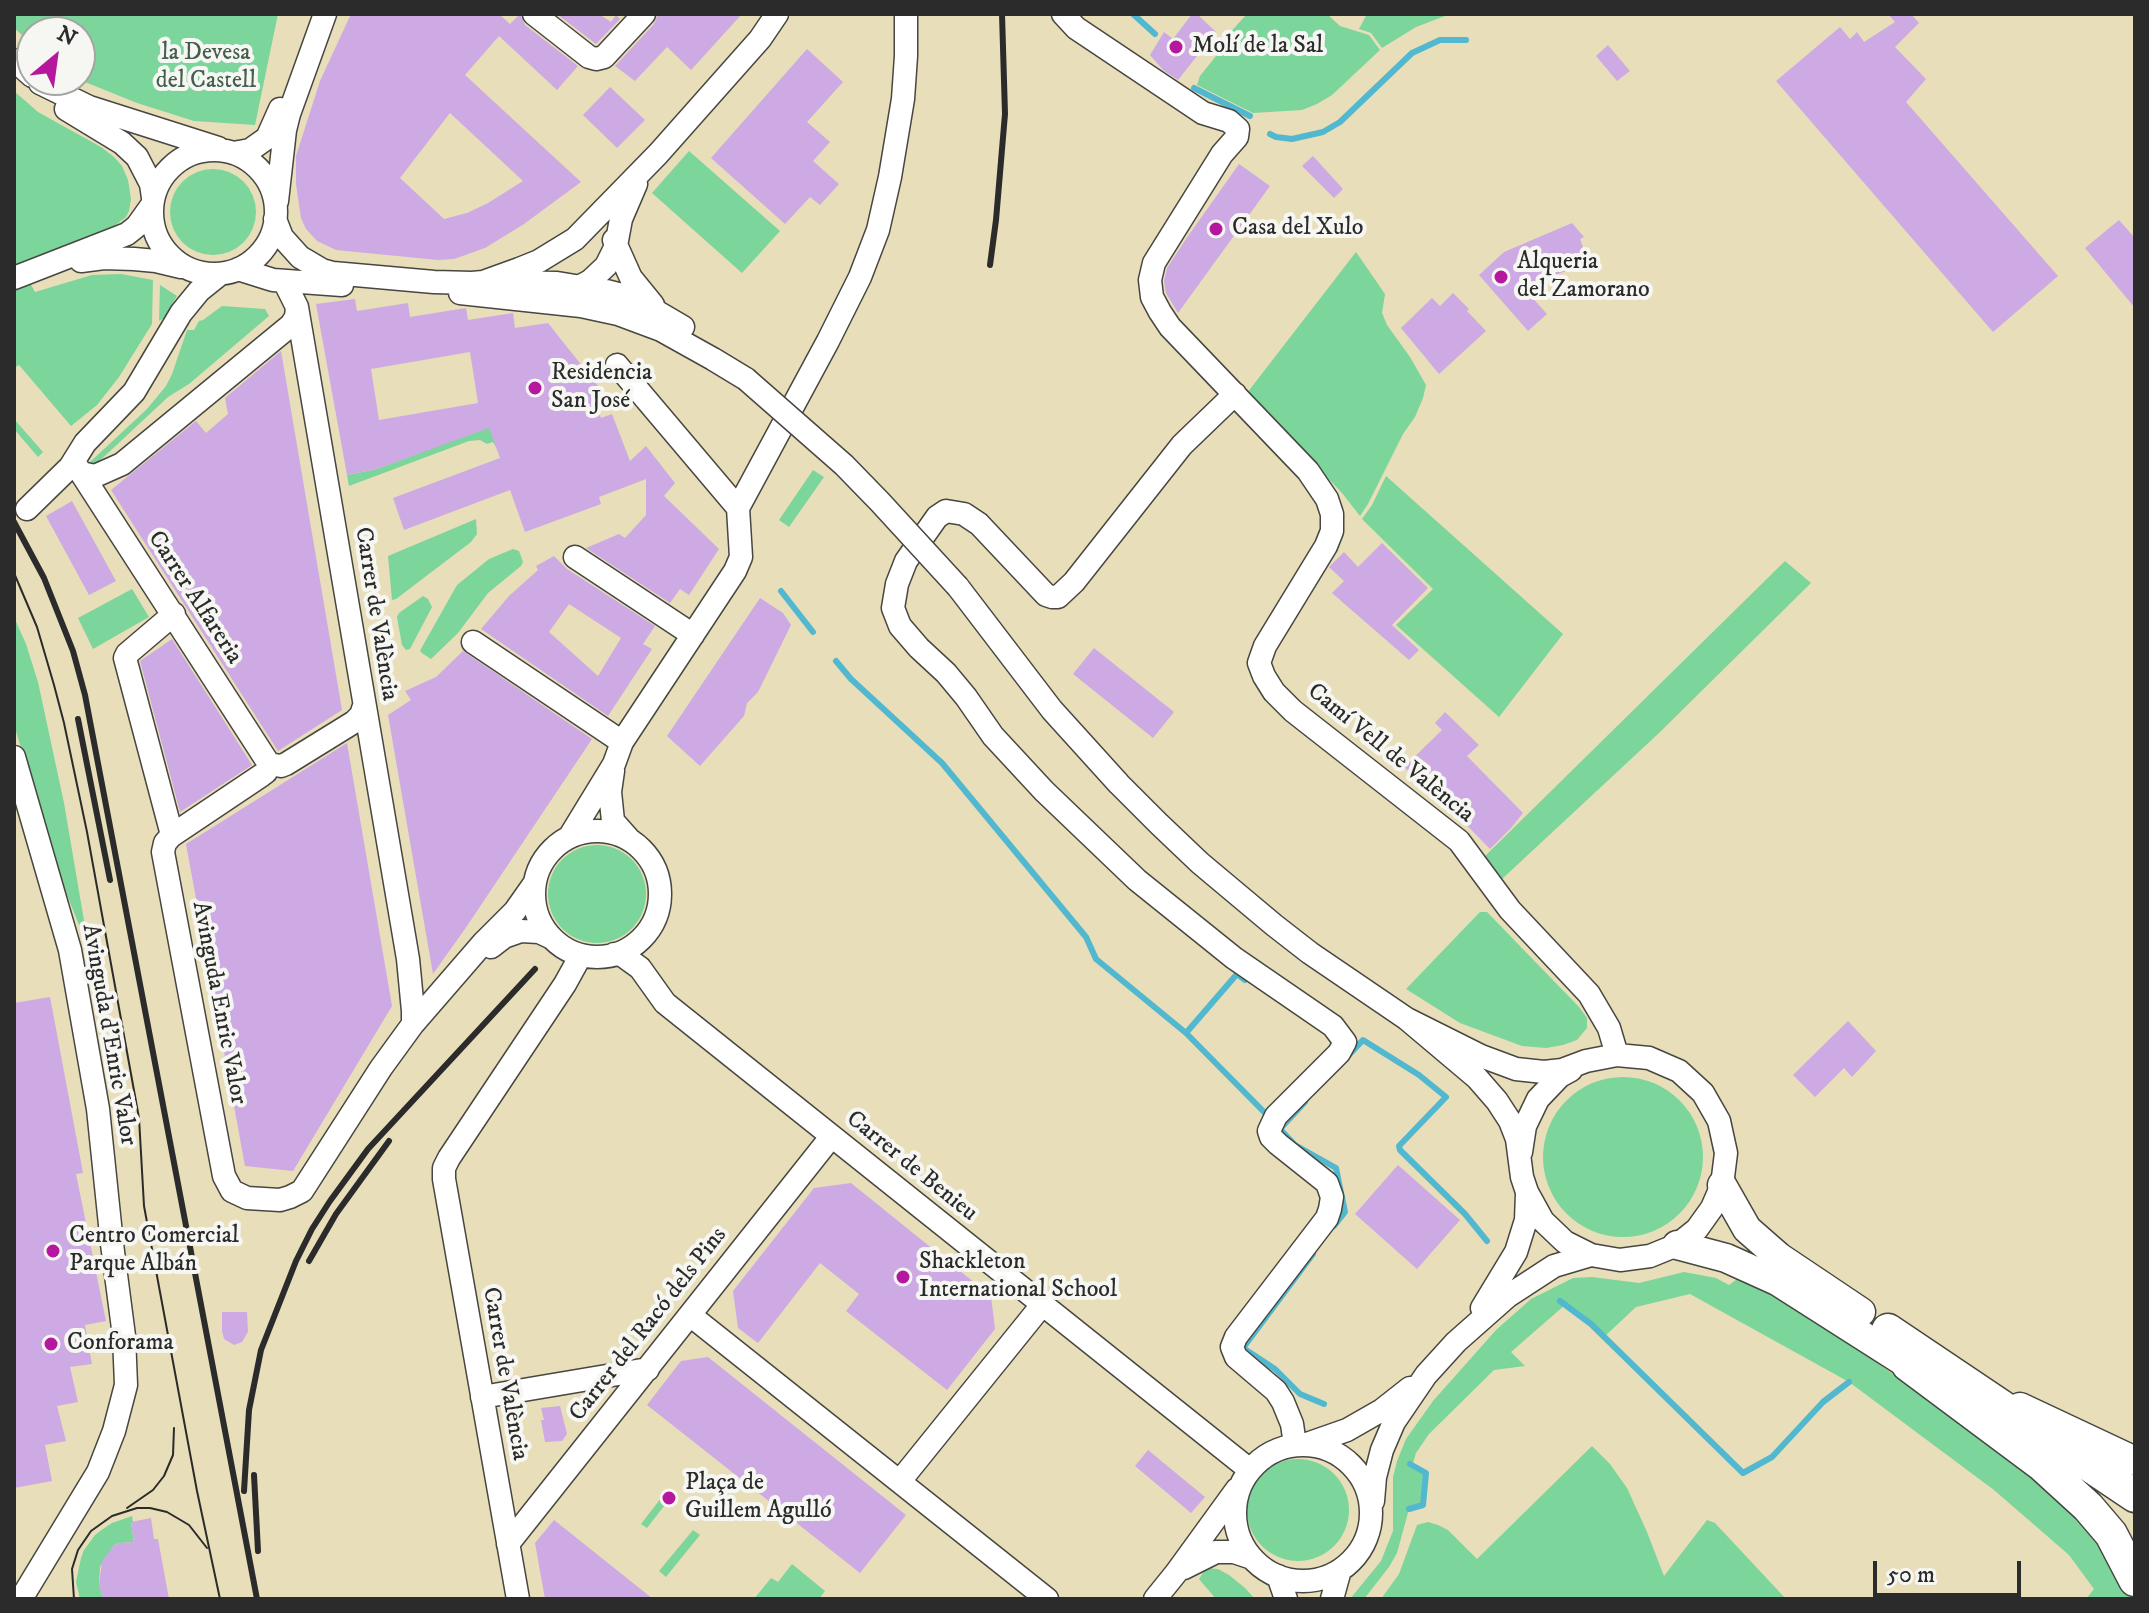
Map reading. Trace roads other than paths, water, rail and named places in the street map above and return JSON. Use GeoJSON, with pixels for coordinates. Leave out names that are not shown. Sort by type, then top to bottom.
{"type":"FeatureCollection","features":[{"type":"Feature","properties":{"kind":"highway"},"geometry":{"type":"LineString","coordinates":[[1888,1330],[2135,1496]]}},
{"type":"Feature","properties":{"kind":"highway"},"geometry":{"type":"LineString","coordinates":[[1908,1365],[2042,1465],[2088,1507],[2111,1534],[2135,1580]]}},
{"type":"Feature","properties":{"kind":"main road"},"geometry":{"type":"LineString","coordinates":[[1722,1185],[1747,1229],[1779,1257],[1888,1330],[2009,1402],[2135,1461]]}},
{"type":"Feature","properties":{"kind":"main road"},"geometry":{"type":"LineString","coordinates":[[1677,1245],[1726,1258],[1777,1281],[2135,1513]]}},
{"type":"Feature","properties":{"kind":"street"},"geometry":{"type":"LineString","coordinates":[[534,14],[589,57],[596,59],[604,57],[644,14]]}},
{"type":"Feature","properties":{"kind":"street"},"geometry":{"type":"LineString","coordinates":[[746,379],[661,330],[593,302],[573,277],[570,256],[580,234],[652,160],[760,39],[777,14]]}},
{"type":"Feature","properties":{"kind":"street"},"geometry":{"type":"LineString","coordinates":[[570,836],[614,764],[622,742],[735,571],[741,557],[738,518],[865,266],[878,230],[903,99],[906,14]]}},
{"type":"Feature","properties":{"kind":"street","name":"Camí Vell de València"},"geometry":{"type":"LineString","coordinates":[[1063,14],[1076,28],[1203,113],[1229,121],[1238,129],[1237,137],[1222,154],[1154,263],[1150,280],[1152,297],[1170,327],[1308,471],[1327,499],[1332,514],[1332,531],[1326,546],[1265,646],[1259,663],[1269,684],[1293,711],[1459,841],[1510,910],[1589,994],[1609,1028],[1617,1055]]}},
{"type":"Feature","properties":{"kind":"street"},"geometry":{"type":"LineString","coordinates":[[27,509],[78,467],[81,449],[134,392],[190,301],[207,283],[253,261],[265,248],[271,237],[275,216],[285,130],[321,19]]}},
{"type":"Feature","properties":{"kind":"street"},"geometry":{"type":"LineString","coordinates":[[14,278],[127,234],[137,226],[157,186],[178,161],[193,153],[210,150],[250,150],[267,138],[321,19]]}},
{"type":"Feature","properties":{"kind":"street"},"geometry":{"type":"LineString","coordinates":[[53,96],[71,113],[122,143],[137,157],[151,184],[152,220],[156,236],[165,251],[185,268]]}},
{"type":"Feature","properties":{"kind":"street"},"geometry":{"type":"LineString","coordinates":[[67,96],[89,107],[230,152],[257,167],[272,192],[282,237],[300,257],[322,270],[434,282],[618,314]]}},
{"type":"Feature","properties":{"kind":"street"},"geometry":{"type":"LineString","coordinates":[[580,287],[600,274],[616,246],[618,228],[627,202],[652,160]]}},
{"type":"Feature","properties":{"kind":"street"},"geometry":{"type":"LineString","coordinates":[[482,291],[539,261],[580,234],[597,227],[606,231],[612,236],[639,291],[844,465],[958,587],[1052,710],[1119,784],[1169,833],[1274,925],[1407,1019],[1477,1078],[1510,1121],[1517,1139],[1527,1192],[1543,1221],[1565,1242],[1591,1255],[1620,1260],[1650,1256],[1677,1245],[1705,1219],[1722,1185],[1726,1153],[1719,1121],[1703,1093],[1679,1071],[1649,1058],[1617,1055],[1562,1070],[1516,1069],[1481,1056],[1407,1019]]}},
{"type":"Feature","properties":{"kind":"street"},"geometry":{"type":"LineString","coordinates":[[36,269],[104,258],[156,261],[207,274],[228,272],[284,281],[482,291],[557,283],[626,296],[683,328]]}},
{"type":"Feature","properties":{"kind":"street","name":"Carrer de València"},"geometry":{"type":"LineString","coordinates":[[284,281],[297,307],[408,959],[413,1024]]}},
{"type":"Feature","properties":{"kind":"street"},"geometry":{"type":"LineString","coordinates":[[78,467],[95,476],[122,464],[291,325],[297,307]]}},
{"type":"Feature","properties":{"kind":"street"},"geometry":{"type":"LineString","coordinates":[[617,365],[738,518]]}},
{"type":"Feature","properties":{"kind":"street"},"geometry":{"type":"LineString","coordinates":[[1235,394],[1182,445],[1081,573],[1058,597],[1046,595],[979,524],[964,514],[946,511],[937,517],[906,561],[897,584],[893,608],[900,626],[946,673],[993,736],[1054,801],[1137,880],[1234,958],[1333,1026],[1345,1042],[1339,1053],[1276,1116],[1269,1131],[1278,1144],[1327,1183],[1332,1197],[1327,1218],[1236,1337],[1232,1347],[1236,1357],[1276,1391],[1301,1444]]}},
{"type":"Feature","properties":{"kind":"street","name":"Carrer Alfareria"},"geometry":{"type":"LineString","coordinates":[[78,467],[269,764]]}},
{"type":"Feature","properties":{"kind":"street"},"geometry":{"type":"LineString","coordinates":[[575,557],[693,635]]}},
{"type":"Feature","properties":{"kind":"street","name":"Avinguda Enric Valor"},"geometry":{"type":"LineString","coordinates":[[174,614],[125,658],[179,831],[165,843],[163,852],[226,1182],[232,1191],[247,1198],[280,1200],[302,1191],[373,1079],[413,1024]]}},
{"type":"Feature","properties":{"kind":"street"},"geometry":{"type":"LineString","coordinates":[[473,642],[622,742]]}},
{"type":"Feature","properties":{"kind":"street"},"geometry":{"type":"LineString","coordinates":[[179,831],[262,775],[269,764],[281,766],[354,722],[364,706]]}},
{"type":"Feature","properties":{"kind":"street","name":"Avinguda d'Enric Valor"},"geometry":{"type":"LineString","coordinates":[[14,757],[70,950],[98,1109],[124,1336],[126,1385],[114,1431],[98,1472],[21,1599]]}},
{"type":"Feature","properties":{"kind":"street"},"geometry":{"type":"LineString","coordinates":[[439,994],[450,993],[491,948],[504,937],[521,931],[539,932],[581,955],[598,956],[614,954],[633,945],[648,930],[657,912],[659,881],[646,854],[613,821],[610,792],[614,764]]}},
{"type":"Feature","properties":{"kind":"street"},"geometry":{"type":"LineString","coordinates":[[413,1024],[515,911],[553,848],[570,836],[590,831],[610,832],[629,840]]}},
{"type":"Feature","properties":{"kind":"street"},"geometry":{"type":"LineString","coordinates":[[534,884],[534,904],[552,938]]}},
{"type":"Feature","properties":{"kind":"street","name":"Carrer de Benieu"},"geometry":{"type":"LineString","coordinates":[[648,930],[646,962],[656,991]]}},
{"type":"Feature","properties":{"kind":"street","name":"Carrer de Benieu"},"geometry":{"type":"LineString","coordinates":[[614,954],[632,961],[665,1003],[1042,1305],[1245,1478]]}},
{"type":"Feature","properties":{"kind":"street","name":"Carrer de València"},"geometry":{"type":"LineString","coordinates":[[518,1599],[444,1168],[581,955]]}},
{"type":"Feature","properties":{"kind":"street","name":"Carrer de València"},"geometry":{"type":"LineString","coordinates":[[408,959],[417,978],[439,994]]}},
{"type":"Feature","properties":{"kind":"street"},"geometry":{"type":"LineString","coordinates":[[1520,1157],[1525,1126],[1538,1099],[1560,1076],[1586,1061]]}},
{"type":"Feature","properties":{"kind":"street","name":"Carrer del Racó dels Pins"},"geometry":{"type":"LineString","coordinates":[[508,1544],[831,1137]]}},
{"type":"Feature","properties":{"kind":"street"},"geometry":{"type":"LineString","coordinates":[[1245,1478],[1235,1502],[1235,1522],[1241,1541],[1252,1558],[1264,1568],[1278,1576],[1299,1581],[1320,1579],[1340,1570],[1358,1555],[1369,1534],[1375,1477],[1394,1422],[1426,1375],[1483,1306],[1516,1252],[1526,1220],[1527,1192]]}},
{"type":"Feature","properties":{"kind":"street"},"geometry":{"type":"LineString","coordinates":[[1456,1342],[1540,1274],[1554,1266],[1591,1255]]}},
{"type":"Feature","properties":{"kind":"street"},"geometry":{"type":"LineString","coordinates":[[900,1481],[1042,1305]]}},
{"type":"Feature","properties":{"kind":"street"},"geometry":{"type":"LineString","coordinates":[[690,1315],[1047,1599]]}},
{"type":"Feature","properties":{"kind":"street"},"geometry":{"type":"LineString","coordinates":[[482,1397],[648,1369]]}},
{"type":"Feature","properties":{"kind":"street"},"geometry":{"type":"LineString","coordinates":[[1155,1599],[1262,1457],[1278,1449],[1347,1430],[1382,1410],[1426,1375]]}},
{"type":"Feature","properties":{"kind":"street"},"geometry":{"type":"LineString","coordinates":[[1301,1444],[1327,1448],[1352,1465],[1368,1490],[1372,1510]]}},
{"type":"Feature","properties":{"kind":"street"},"geometry":{"type":"LineString","coordinates":[[1176,1573],[1216,1552],[1234,1552],[1252,1558]]}},
{"type":"Feature","properties":{"kind":"street"},"geometry":{"type":"LineString","coordinates":[[1332,1599],[1340,1570]]}},
{"type":"Feature","properties":{"kind":"street"},"geometry":{"type":"LineString","coordinates":[[1278,1576],[1286,1599]]}},
{"type":"Feature","properties":{"kind":"waterway"},"geometry":{"type":"LineString","coordinates":[[1133,14],[1155,34]]}},
{"type":"Feature","properties":{"kind":"waterway"},"geometry":{"type":"LineString","coordinates":[[1270,134],[1292,139],[1323,132],[1340,122],[1412,53],[1440,40],[1466,40]]}},
{"type":"Feature","properties":{"kind":"waterway"},"geometry":{"type":"LineString","coordinates":[[1194,88],[1250,116]]}},
{"type":"Feature","properties":{"kind":"waterway"},"geometry":{"type":"LineString","coordinates":[[781,591],[813,632]]}},
{"type":"Feature","properties":{"kind":"waterway"},"geometry":{"type":"LineString","coordinates":[[836,661],[851,679],[942,763],[1086,937],[1096,959],[1186,1033],[1266,1114],[1269,1110]]}},
{"type":"Feature","properties":{"kind":"waterway"},"geometry":{"type":"LineString","coordinates":[[1186,1033],[1237,974],[1245,980]]}},
{"type":"Feature","properties":{"kind":"waterway"},"geometry":{"type":"LineString","coordinates":[[1348,1056],[1363,1040],[1419,1075],[1446,1097],[1399,1146],[1400,1150],[1465,1214],[1487,1241]]}},
{"type":"Feature","properties":{"kind":"waterway"},"geometry":{"type":"LineString","coordinates":[[1305,1102],[1280,1129],[1295,1145],[1336,1168],[1345,1212],[1334,1226]]}},
{"type":"Feature","properties":{"kind":"waterway"},"geometry":{"type":"LineString","coordinates":[[1313,1254],[1243,1348],[1275,1369],[1300,1394],[1324,1404]]}},
{"type":"Feature","properties":{"kind":"waterway"},"geometry":{"type":"LineString","coordinates":[[1560,1301],[1591,1324],[1743,1473],[1772,1457],[1823,1402],[1849,1382]]}},
{"type":"Feature","properties":{"kind":"waterway"},"geometry":{"type":"LineString","coordinates":[[1409,1509],[1423,1505],[1426,1473],[1410,1464]]}},
{"type":"Feature","properties":{"kind":"tram line"},"geometry":{"type":"LineString","coordinates":[[14,573],[37,627],[54,685],[87,832],[139,1118],[144,1206],[220,1599]]}},
{"type":"Feature","properties":{"kind":"tram line"},"geometry":{"type":"LineString","coordinates":[[127,1508],[153,1490],[164,1476],[173,1455],[174,1428]]}},
{"type":"Feature","properties":{"kind":"tram line"},"geometry":{"type":"LineString","coordinates":[[74,1599],[72,1569],[78,1550],[91,1531],[112,1516],[137,1508],[167,1512],[189,1525],[207,1548]]}},
{"type":"Feature","properties":{"kind":"railway"},"geometry":{"type":"LineString","coordinates":[[990,265],[1005,114],[1002,14]]}},
{"type":"Feature","properties":{"kind":"railway"},"geometry":{"type":"LineString","coordinates":[[14,522],[44,578],[73,651],[85,695],[257,1599]]}},
{"type":"Feature","properties":{"kind":"railway"},"geometry":{"type":"LineString","coordinates":[[78,719],[110,880]]}},
{"type":"Feature","properties":{"kind":"railway"},"geometry":{"type":"LineString","coordinates":[[244,1491],[249,1410],[261,1350],[312,1229],[368,1149],[535,969]]}},
{"type":"Feature","properties":{"kind":"railway"},"geometry":{"type":"LineString","coordinates":[[309,1261],[336,1214],[389,1141]]}},
{"type":"Feature","properties":{"kind":"railway"},"geometry":{"type":"LineString","coordinates":[[254,1475],[258,1551]]}},
{"type":"Feature","properties":{"kind":"place","name":"Molí de la Sal"},"geometry":{"type":"Point","coordinates":[1176,47]}},
{"type":"Feature","properties":{"kind":"place","name":"Casa del Xulo"},"geometry":{"type":"Point","coordinates":[1216,229]}},
{"type":"Feature","properties":{"kind":"place","name":"Alqueria del Zamorano"},"geometry":{"type":"Point","coordinates":[1501,277]}},
{"type":"Feature","properties":{"kind":"place","name":"Residencia San José"},"geometry":{"type":"Point","coordinates":[535,388]}},
{"type":"Feature","properties":{"kind":"place","name":"Centro Comercial Parque Albán"},"geometry":{"type":"Point","coordinates":[53,1251]}},
{"type":"Feature","properties":{"kind":"place","name":"Shackleton International School"},"geometry":{"type":"Point","coordinates":[903,1277]}},
{"type":"Feature","properties":{"kind":"place","name":"Conforama"},"geometry":{"type":"Point","coordinates":[51,1344]}},
{"type":"Feature","properties":{"kind":"place","name":"Plaça de Guillem Agulló"},"geometry":{"type":"Point","coordinates":[669,1498]}},
{"type":"Feature","properties":{"kind":"park label","name":"la Devesa del Castell"},"geometry":{"type":"Point","coordinates":[206,68]}}]}
